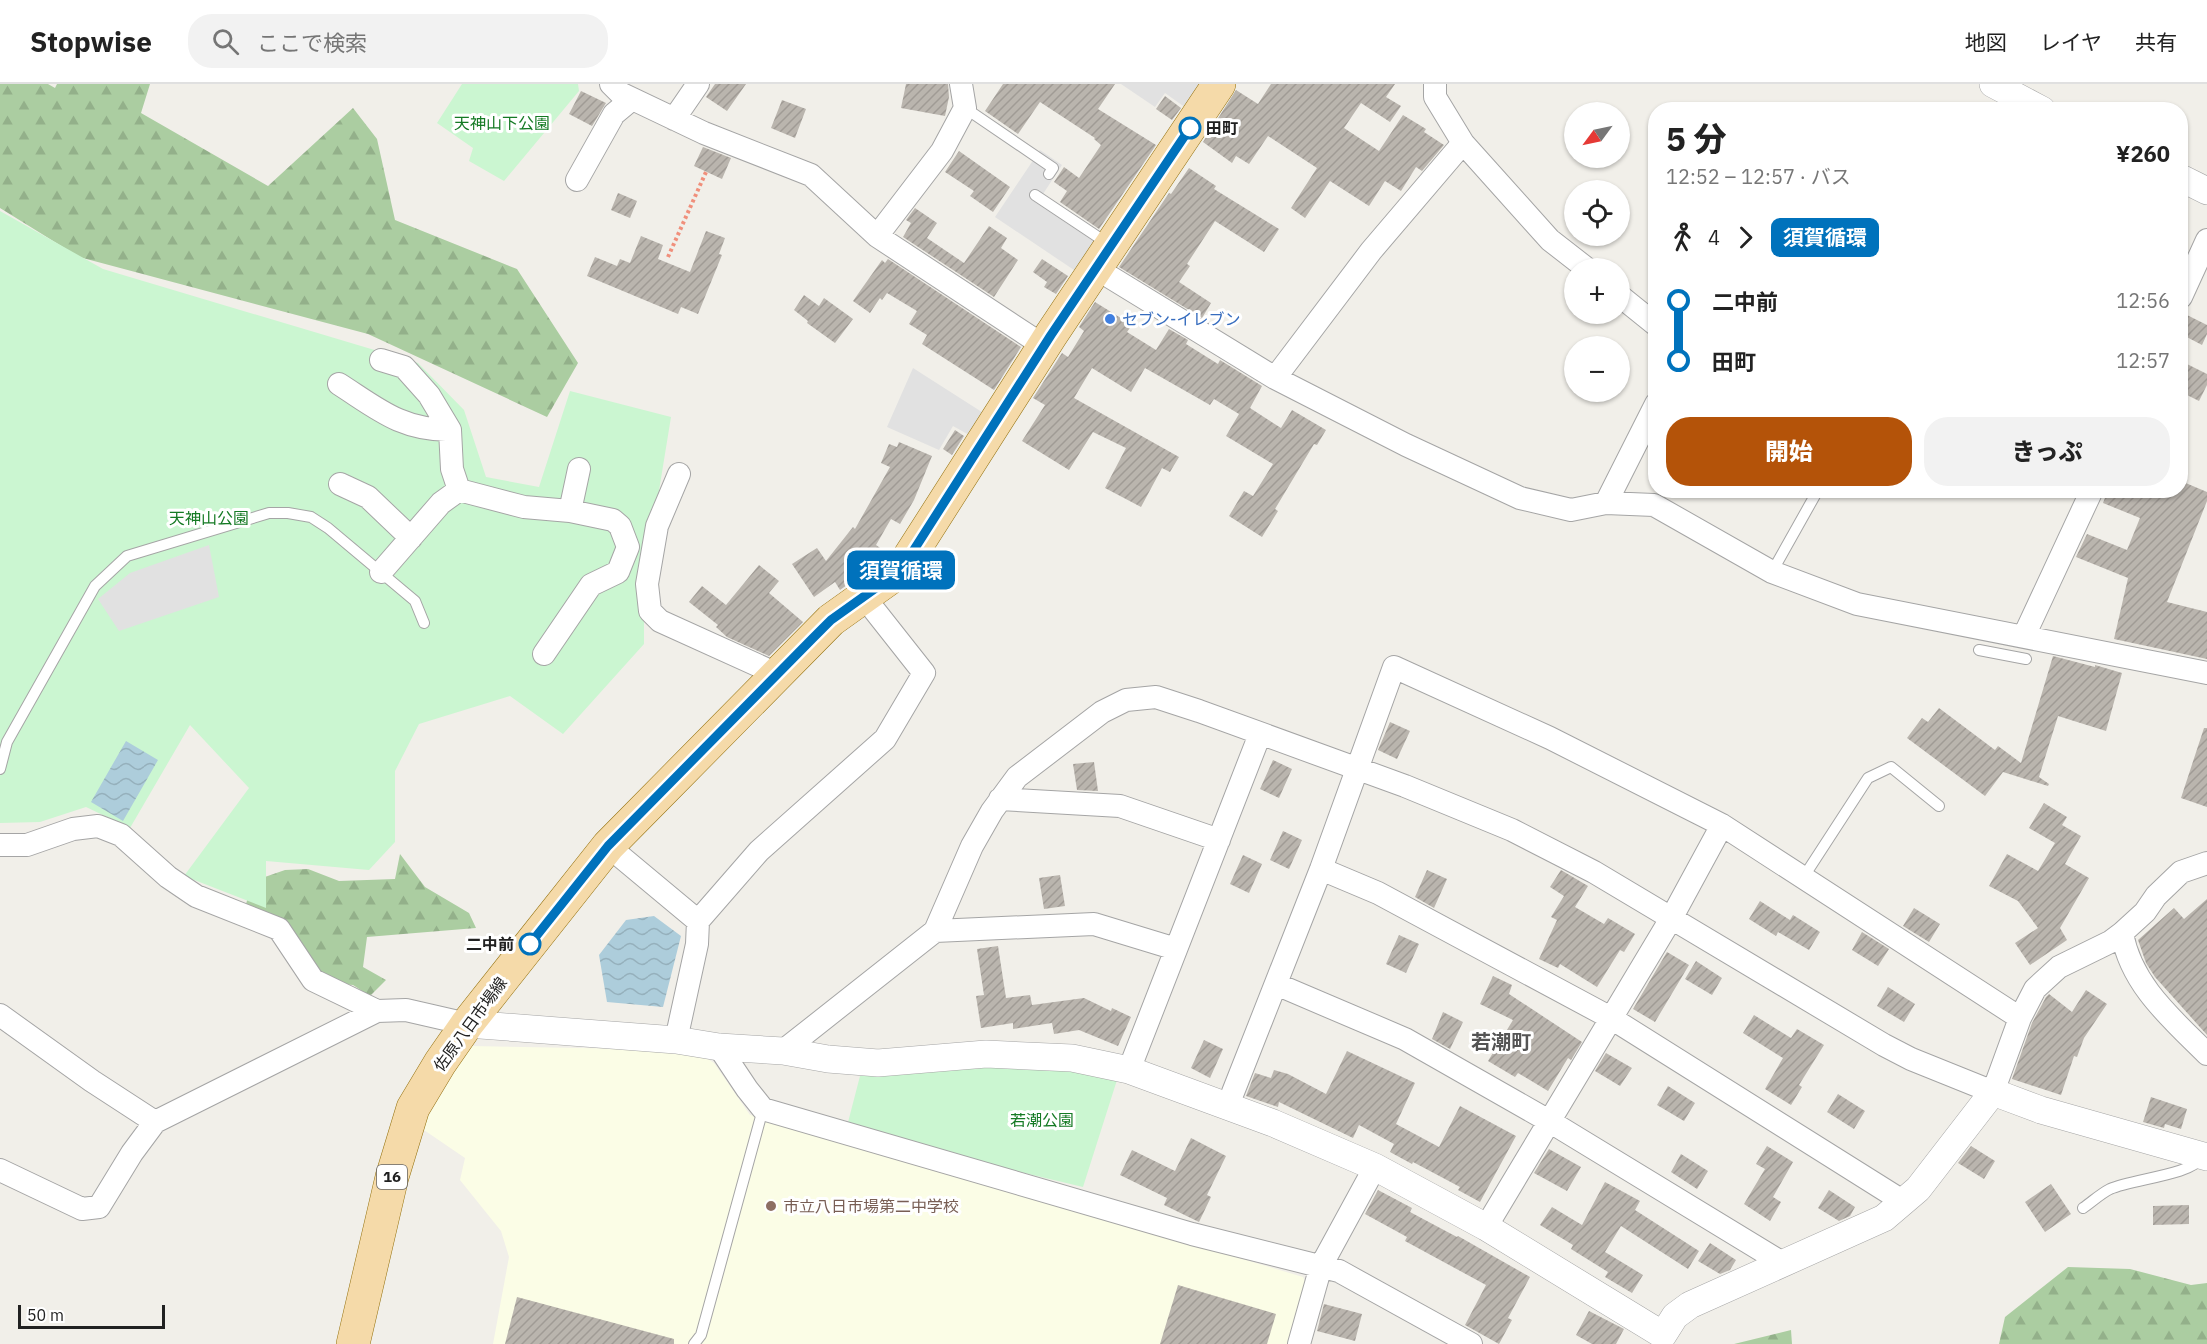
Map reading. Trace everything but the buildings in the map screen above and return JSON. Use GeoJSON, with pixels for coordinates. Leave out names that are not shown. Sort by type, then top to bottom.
{"type":"FeatureCollection","features":[{"type":"Feature","properties":{"kind":"main road","name":"佐原八日市場線"},"geometry":{"type":"LineString","coordinates":[[353,1344],[392,1177],[413,1108],[440,1063],[467,1024],[608,846],[831,620],[901,570],[1044,346],[1104,257],[1204,97]]}},
{"type":"Feature","properties":{"kind":"street"},"geometry":{"type":"LineString","coordinates":[[611,84],[620,93],[704,134],[811,175],[877,236],[1044,346]]}},
{"type":"Feature","properties":{"kind":"street"},"geometry":{"type":"LineString","coordinates":[[674,119],[698,84]]}},
{"type":"Feature","properties":{"kind":"street"},"geometry":{"type":"LineString","coordinates":[[877,236],[942,151],[965,108],[961,84]]}},
{"type":"Feature","properties":{"kind":"street"},"geometry":{"type":"LineString","coordinates":[[1436,84],[1435,97],[1462,143],[1550,240],[1573,258]]}},
{"type":"Feature","properties":{"kind":"street"},"geometry":{"type":"LineString","coordinates":[[1993,84],[2027,102]]}},
{"type":"Feature","properties":{"kind":"street"},"geometry":{"type":"LineString","coordinates":[[577,180],[614,114],[632,99]]}},
{"type":"Feature","properties":{"kind":"street"},"geometry":{"type":"LineString","coordinates":[[1275,378],[1371,251],[1462,143]]}},
{"type":"Feature","properties":{"kind":"street"},"geometry":{"type":"LineString","coordinates":[[2188,182],[2207,191]]}},
{"type":"Feature","properties":{"kind":"street"},"geometry":{"type":"LineString","coordinates":[[2188,282],[2207,240]]}},
{"type":"Feature","properties":{"kind":"street"},"geometry":{"type":"LineString","coordinates":[[1104,257],[1275,378],[1406,445],[1520,498],[1571,510],[1606,503],[1654,505],[1772,572],[1857,604],[2025,647],[2207,673]]}},
{"type":"Feature","properties":{"kind":"street"},"geometry":{"type":"LineString","coordinates":[[1630,304],[1648,319]]}},
{"type":"Feature","properties":{"kind":"street"},"geometry":{"type":"LineString","coordinates":[[381,360],[404,367],[429,395],[450,430],[452,469],[459,490]]}},
{"type":"Feature","properties":{"kind":"street"},"geometry":{"type":"LineString","coordinates":[[339,384],[395,420],[429,430],[450,430]]}},
{"type":"Feature","properties":{"kind":"street"},"geometry":{"type":"LineString","coordinates":[[1606,503],[1648,420]]}},
{"type":"Feature","properties":{"kind":"street"},"geometry":{"type":"LineString","coordinates":[[570,511],[579,469]]}},
{"type":"Feature","properties":{"kind":"street"},"geometry":{"type":"LineString","coordinates":[[679,474],[657,526],[647,584],[650,611],[660,621],[777,674]]}},
{"type":"Feature","properties":{"kind":"street"},"geometry":{"type":"LineString","coordinates":[[340,483],[368,496],[411,538]]}},
{"type":"Feature","properties":{"kind":"street"},"geometry":{"type":"LineString","coordinates":[[459,490],[524,507],[570,511],[614,520],[620,526],[627,547],[618,572],[591,585],[544,654]]}},
{"type":"Feature","properties":{"kind":"street"},"geometry":{"type":"LineString","coordinates":[[381,572],[441,503],[459,490]]}},
{"type":"Feature","properties":{"kind":"street"},"geometry":{"type":"LineString","coordinates":[[2025,647],[2089,498]]}},
{"type":"Feature","properties":{"kind":"street"},"geometry":{"type":"LineString","coordinates":[[620,526],[633,521],[657,526]]}},
{"type":"Feature","properties":{"kind":"street"},"geometry":{"type":"LineString","coordinates":[[676,1040],[697,944],[698,921],[759,852],[885,739],[924,673],[864,597]]}},
{"type":"Feature","properties":{"kind":"street"},"geometry":{"type":"LineString","coordinates":[[1228,1105],[1321,868],[1394,667],[1550,738],[1722,825],[2020,1018]]}},
{"type":"Feature","properties":{"kind":"street"},"geometry":{"type":"LineString","coordinates":[[783,1051],[935,931],[972,846],[1017,777],[1102,712],[1126,700],[1156,697],[1458,806],[1512,830],[1594,872],[1911,1059],[2041,1110],[2205,1156]]}},
{"type":"Feature","properties":{"kind":"street"},"geometry":{"type":"LineString","coordinates":[[1129,1070],[1260,734]]}},
{"type":"Feature","properties":{"kind":"street"},"geometry":{"type":"LineString","coordinates":[[1000,800],[1120,806],[1219,840]]}},
{"type":"Feature","properties":{"kind":"street"},"geometry":{"type":"LineString","coordinates":[[1486,1227],[1672,917],[1722,825]]}},
{"type":"Feature","properties":{"kind":"street"},"geometry":{"type":"LineString","coordinates":[[0,846],[27,845],[73,829],[98,826],[122,835],[168,877],[196,896],[279,929],[313,980],[377,1011]]}},
{"type":"Feature","properties":{"kind":"street"},"geometry":{"type":"LineString","coordinates":[[608,846],[698,921]]}},
{"type":"Feature","properties":{"kind":"street"},"geometry":{"type":"LineString","coordinates":[[0,1170],[82,1209],[99,1207],[132,1153],[155,1122],[377,1011],[405,1010],[467,1024],[676,1040],[719,1047],[783,1051],[828,1059],[878,1063],[986,1054],[1072,1058],[1129,1070],[1228,1105],[1375,1167],[1486,1227],[1661,1340],[1675,1316],[1690,1305],[1884,1218],[1904,1202],[1918,1189],[1993,1092],[2020,1018],[2035,989],[2059,967],[2110,942],[2122,933],[2145,912],[2156,896],[2181,872],[2207,863]]}},
{"type":"Feature","properties":{"kind":"street"},"geometry":{"type":"LineString","coordinates":[[1321,868],[1378,892],[1611,1018],[1904,1202]]}},
{"type":"Feature","properties":{"kind":"street"},"geometry":{"type":"LineString","coordinates":[[935,931],[1094,924],[1176,949]]}},
{"type":"Feature","properties":{"kind":"street"},"geometry":{"type":"LineString","coordinates":[[2122,933],[2126,952],[2136,974],[2159,1006],[2207,1054]]}},
{"type":"Feature","properties":{"kind":"street"},"geometry":{"type":"LineString","coordinates":[[1276,984],[1404,1039],[1549,1121],[1784,1264]]}},
{"type":"Feature","properties":{"kind":"street"},"geometry":{"type":"LineString","coordinates":[[0,1015],[92,1082],[155,1122]]}},
{"type":"Feature","properties":{"kind":"street"},"geometry":{"type":"LineString","coordinates":[[719,1047],[763,1109],[1192,1234],[1339,1271],[1432,1334],[1471,1344]]}},
{"type":"Feature","properties":{"kind":"street"},"geometry":{"type":"LineString","coordinates":[[1299,1344],[1321,1266],[1375,1167]]}},
{"type":"Feature","properties":{"kind":"lane"},"geometry":{"type":"LineString","coordinates":[[965,108],[1053,168],[1049,174]]}},
{"type":"Feature","properties":{"kind":"lane"},"geometry":{"type":"LineString","coordinates":[[1035,195],[1104,257]]}},
{"type":"Feature","properties":{"kind":"lane"},"geometry":{"type":"LineString","coordinates":[[1772,572],[1814,498]]}},
{"type":"Feature","properties":{"kind":"lane"},"geometry":{"type":"LineString","coordinates":[[0,769],[7,742],[79,611],[95,586],[127,556],[268,513],[288,513],[311,518],[328,528],[415,601],[424,623]]}},
{"type":"Feature","properties":{"kind":"lane"},"geometry":{"type":"LineString","coordinates":[[1979,650],[2025,647]]}},
{"type":"Feature","properties":{"kind":"lane"},"geometry":{"type":"LineString","coordinates":[[1803,878],[1868,778],[1891,767],[1939,806]]}},
{"type":"Feature","properties":{"kind":"lane"},"geometry":{"type":"LineString","coordinates":[[694,1344],[701,1335],[763,1109]]}},
{"type":"Feature","properties":{"kind":"lane"},"geometry":{"type":"LineString","coordinates":[[2083,1208],[2109,1190],[2136,1180],[2189,1169],[2205,1156]]}},
{"type":"Feature","properties":{"kind":"path"},"geometry":{"type":"LineString","coordinates":[[668,257],[706,172]]}},
{"type":"Feature","properties":{"kind":"shaded area"},"geometry":{"type":"Polygon","coordinates":[[[1121,84],[1203,84],[1186,108],[1165,93],[1155,107],[1121,84]]]}},
{"type":"Feature","properties":{"kind":"shaded area"},"geometry":{"type":"Polygon","coordinates":[[[1040,150],[1062,165],[1043,194],[1106,237],[1080,274],[995,217],[1040,150]]]}},
{"type":"Feature","properties":{"kind":"shaded area"},"geometry":{"type":"Polygon","coordinates":[[[913,368],[985,414],[971,436],[953,426],[939,450],[887,427],[913,368]]]}},
{"type":"Feature","properties":{"kind":"shaded area"},"geometry":{"type":"Polygon","coordinates":[[[209,545],[219,597],[119,631],[98,599],[130,573],[209,545]]]}},
{"type":"Feature","properties":{"kind":"shaded area","name":"市立八日市場第二中学校"},"geometry":{"type":"Polygon","coordinates":[[[470,1046],[694,1050],[714,1063],[750,1115],[772,1119],[1303,1277],[1306,1284],[1290,1344],[493,1344],[509,1257],[501,1231],[460,1180],[465,1158],[421,1128],[470,1046]]]}},
{"type":"Feature","properties":{"kind":"green space"},"geometry":{"type":"Polygon","coordinates":[[[0,84],[48,84],[55,88],[57,84],[150,84],[141,113],[268,186],[353,108],[377,139],[395,220],[517,269],[578,363],[547,417],[368,334],[79,257],[0,208],[0,84]]]}},
{"type":"Feature","properties":{"kind":"green space","name":"天神山下公園"},"geometry":{"type":"Polygon","coordinates":[[[462,84],[578,84],[579,91],[504,181],[469,161],[473,148],[437,123],[462,84]]]}},
{"type":"Feature","properties":{"kind":"green space","name":"天神山公園"},"geometry":{"type":"Polygon","coordinates":[[[0,211],[103,269],[418,363],[464,410],[486,477],[539,487],[570,391],[671,417],[644,583],[644,644],[563,734],[510,696],[419,724],[395,771],[395,842],[369,870],[266,861],[266,908],[184,876],[249,788],[190,725],[130,828],[86,807],[40,822],[0,823],[0,211]]]}},
{"type":"Feature","properties":{"kind":"green space"},"geometry":{"type":"Polygon","coordinates":[[[400,854],[425,887],[469,913],[476,928],[367,937],[363,967],[386,980],[370,996],[353,985],[332,983],[246,904],[253,881],[285,870],[308,869],[339,881],[395,879],[400,854]]]}},
{"type":"Feature","properties":{"kind":"green space","name":"若潮公園"},"geometry":{"type":"Polygon","coordinates":[[[1045,1064],[1117,1080],[1083,1187],[846,1130],[860,1076],[1045,1064]]]}},
{"type":"Feature","properties":{"kind":"green space"},"geometry":{"type":"Polygon","coordinates":[[[2068,1267],[2130,1269],[2191,1285],[2207,1283],[2207,1344],[1999,1344],[2005,1317],[2068,1267]]]}},
{"type":"Feature","properties":{"kind":"green space"},"geometry":{"type":"Polygon","coordinates":[[[1791,1330],[1792,1344],[1734,1344],[1791,1330]]]}},
{"type":"Feature","properties":{"kind":"water"},"geometry":{"type":"Polygon","coordinates":[[[126,741],[158,760],[123,821],[91,802],[126,741]]]}},
{"type":"Feature","properties":{"kind":"water"},"geometry":{"type":"Polygon","coordinates":[[[654,916],[681,936],[663,1007],[607,1002],[599,955],[626,920],[654,916]]]}},
{"type":"Feature","properties":{"kind":"bus line","name":"須賀循環"},"geometry":{"type":"LineString","coordinates":[[530,944],[608,846],[813,638],[831,620],[901,570],[1051,335],[1190,128]]}},
{"type":"Feature","properties":{"kind":"place","name":"田町"},"geometry":{"type":"Point","coordinates":[1190,128]}},
{"type":"Feature","properties":{"kind":"place","name":"セブン-イレブン"},"geometry":{"type":"Point","coordinates":[1110,319]}},
{"type":"Feature","properties":{"kind":"place","name":"二中前"},"geometry":{"type":"Point","coordinates":[530,944]}},
{"type":"Feature","properties":{"kind":"place","name":"市立八日市場第二中学校"},"geometry":{"type":"Point","coordinates":[771,1206]}},
{"type":"Feature","properties":{"kind":"district","name":"若潮町"},"geometry":{"type":"Point","coordinates":[1501,1042]}}]}
